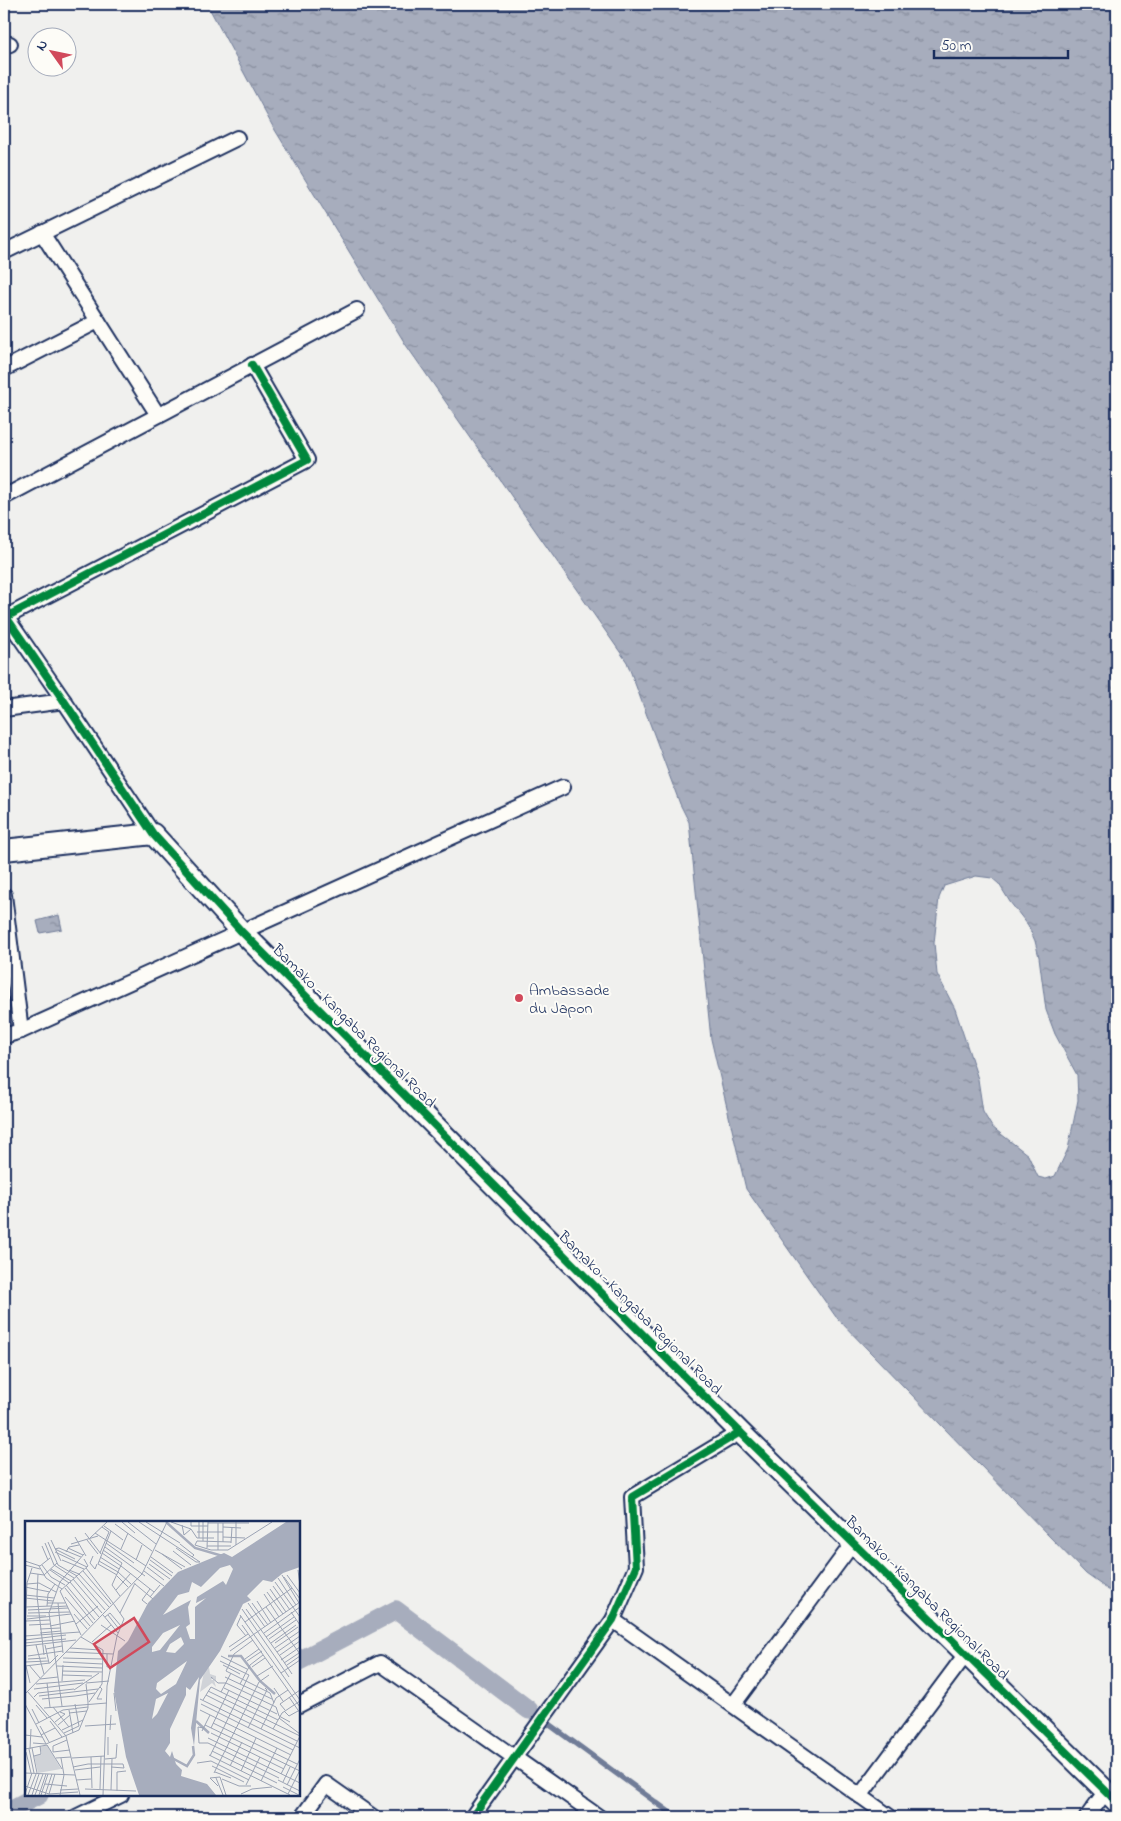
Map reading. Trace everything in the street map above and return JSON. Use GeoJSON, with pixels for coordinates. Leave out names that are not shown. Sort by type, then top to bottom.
{"type":"FeatureCollection","features":[{"type":"Feature","properties":{"kind":"street"},"geometry":{"type":"LineString","coordinates":[[4,252],[237,138]]}},
{"type":"Feature","properties":{"kind":"street"},"geometry":{"type":"LineString","coordinates":[[42,233],[158,415]]}},
{"type":"Feature","properties":{"kind":"street"},"geometry":{"type":"LineString","coordinates":[[4,497],[357,310]]}},
{"type":"Feature","properties":{"kind":"street"},"geometry":{"type":"LineString","coordinates":[[4,369],[98,321]]}},
{"type":"Feature","properties":{"kind":"street"},"geometry":{"type":"LineString","coordinates":[[4,850],[153,834],[5,616],[308,460],[252,365]]}},
{"type":"Feature","properties":{"kind":"street"},"geometry":{"type":"LineString","coordinates":[[4,708],[64,701]]}},
{"type":"Feature","properties":{"kind":"street"},"geometry":{"type":"LineString","coordinates":[[4,1036],[21,1031],[563,787]]}},
{"type":"Feature","properties":{"kind":"street","name":"Bamako - Kangaba Regional Road"},"geometry":{"type":"LineString","coordinates":[[153,834],[241,931],[740,1432],[1112,1796]]}},
{"type":"Feature","properties":{"kind":"street"},"geometry":{"type":"LineString","coordinates":[[4,895],[21,1031]]}},
{"type":"Feature","properties":{"kind":"street"},"geometry":{"type":"LineString","coordinates":[[472,1817],[613,1620],[636,1567],[632,1497],[740,1432]]}},
{"type":"Feature","properties":{"kind":"street"},"geometry":{"type":"LineString","coordinates":[[733,1706],[853,1543]]}},
{"type":"Feature","properties":{"kind":"street"},"geometry":{"type":"LineString","coordinates":[[613,1620],[890,1817]]}},
{"type":"Feature","properties":{"kind":"street"},"geometry":{"type":"LineString","coordinates":[[860,1796],[966,1654]]}},
{"type":"Feature","properties":{"kind":"street"},"geometry":{"type":"LineString","coordinates":[[300,1703],[380,1663],[599,1817]]}},
{"type":"Feature","properties":{"kind":"street"},"geometry":{"type":"LineString","coordinates":[[302,1817],[326,1784],[373,1817]]}},
{"type":"Feature","properties":{"kind":"street"},"geometry":{"type":"LineString","coordinates":[[76,1817],[119,1796]]}},
{"type":"Feature","properties":{"kind":"street"},"geometry":{"type":"LineString","coordinates":[[1087,1817],[1112,1796]]}},
{"type":"Feature","properties":{"kind":"water"},"geometry":{"type":"Polygon","coordinates":[[[207,4],[1117,4],[1117,1596],[1086,1574],[836,1317],[746,1189],[711,1039],[689,822],[680,804],[627,662],[406,345],[272,125],[207,4]],[[976,876],[944,886],[939,898],[934,943],[937,974],[955,1009],[978,1079],[983,1112],[992,1127],[1028,1155],[1038,1177],[1046,1179],[1055,1176],[1068,1149],[1078,1100],[1077,1075],[1055,1034],[1046,1010],[1035,941],[1028,925],[999,884],[992,878],[976,876]]]}},
{"type":"Feature","properties":{"kind":"water"},"geometry":{"type":"Polygon","coordinates":[[[59,915],[62,929],[40,933],[37,921],[59,915]]]}},
{"type":"Feature","properties":{"kind":"waterway"},"geometry":{"type":"LineString","coordinates":[[300,1660],[396,1610],[529,1710]]}},
{"type":"Feature","properties":{"kind":"waterway"},"geometry":{"type":"LineString","coordinates":[[550,1725],[676,1817]]}},
{"type":"Feature","properties":{"kind":"waterway"},"geometry":{"type":"LineString","coordinates":[[4,1813],[37,1796]]}},
{"type":"Feature","properties":{"kind":"cycle path"},"geometry":{"type":"LineString","coordinates":[[6,617],[307,460],[252,365]]}},
{"type":"Feature","properties":{"kind":"cycle path"},"geometry":{"type":"LineString","coordinates":[[4,614],[153,834],[241,931],[740,1432],[1117,1802]]}},
{"type":"Feature","properties":{"kind":"cycle path"},"geometry":{"type":"LineString","coordinates":[[472,1817],[613,1620],[636,1567],[632,1497],[740,1432]]}},
{"type":"Feature","properties":{"kind":"place","name":"Ambassade du Japon"},"geometry":{"type":"Point","coordinates":[519,998]}}]}
